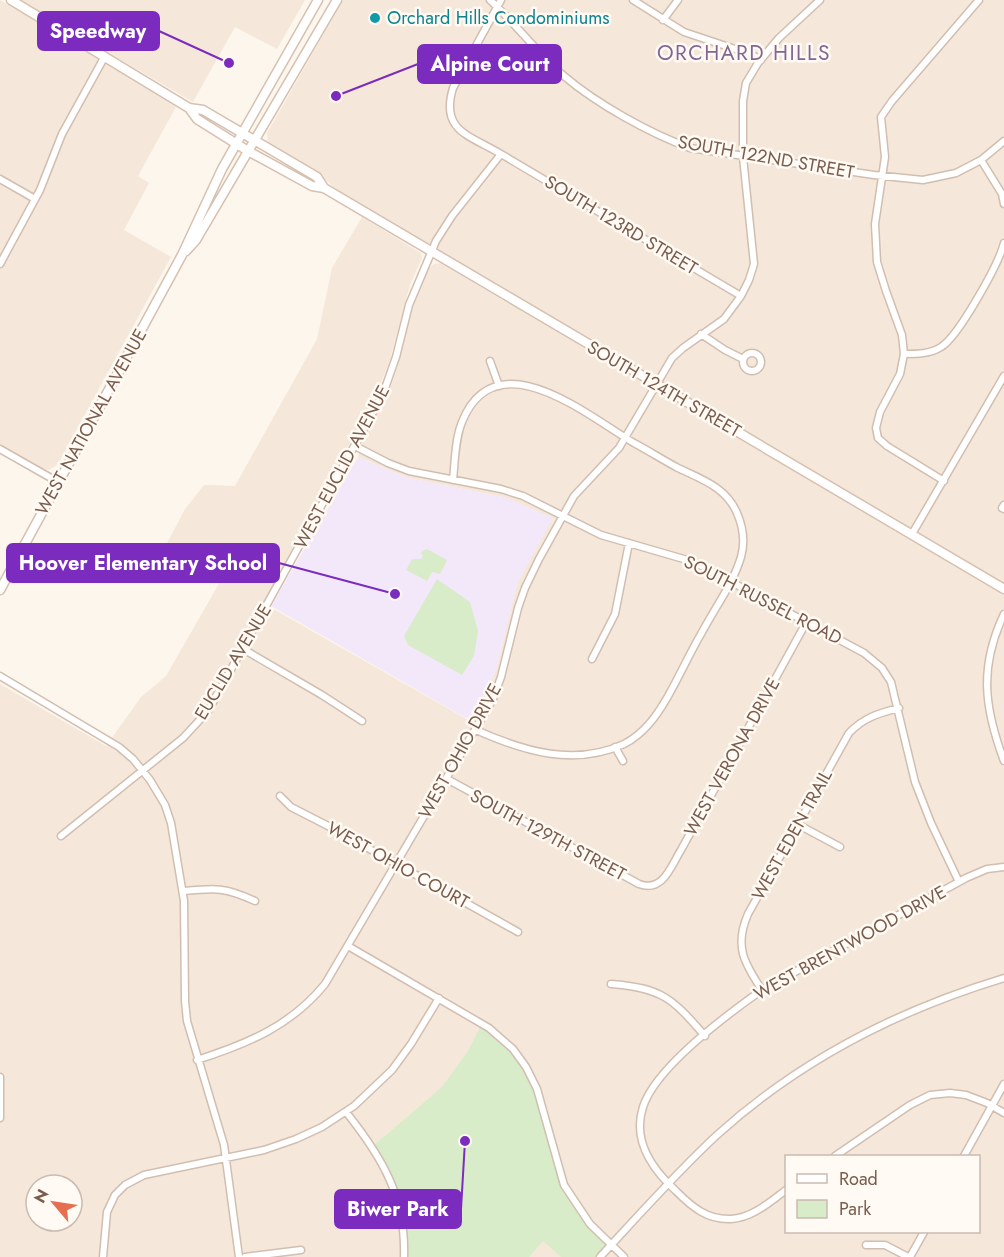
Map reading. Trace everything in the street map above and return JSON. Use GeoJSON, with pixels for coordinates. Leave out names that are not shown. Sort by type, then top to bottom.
{"type":"FeatureCollection","features":[{"type":"Feature","properties":{"kind":"street","name":"SOUTH 124TH STREET"},"geometry":{"type":"LineString","coordinates":[[11,0],[189,108],[197,119],[248,151],[312,186],[324,188],[1004,590]]}},
{"type":"Feature","properties":{"kind":"street","name":"WEST NATIONAL AVENUE"},"geometry":{"type":"LineString","coordinates":[[0,590],[182,255],[236,143],[318,0]]}},
{"type":"Feature","properties":{"kind":"street","name":"WEST NATIONAL AVENUE"},"geometry":{"type":"LineString","coordinates":[[182,255],[196,240],[337,0]]}},
{"type":"Feature","properties":{"kind":"street","name":"SOUTH 122ND STREET"},"geometry":{"type":"LineString","coordinates":[[490,0],[564,76],[631,120],[666,139],[690,148],[923,180],[956,173],[981,160],[1004,141]]}},
{"type":"Feature","properties":{"kind":"street"},"geometry":{"type":"LineString","coordinates":[[501,0],[453,88],[448,103],[450,119],[456,128],[501,154]]}},
{"type":"Feature","properties":{"kind":"street"},"geometry":{"type":"LineString","coordinates":[[633,0],[684,32],[750,54],[761,60]]}},
{"type":"Feature","properties":{"kind":"street"},"geometry":{"type":"LineString","coordinates":[[663,20],[678,0]]}},
{"type":"Feature","properties":{"kind":"street","name":"WEST OHIO DRIVE"},"geometry":{"type":"LineString","coordinates":[[197,1060],[244,1044],[294,1015],[325,984],[476,730],[498,687],[525,588],[574,496],[611,458],[672,358],[701,334],[724,319],[741,296],[754,264],[743,157],[743,101],[746,83],[761,60],[779,39],[820,0]]}},
{"type":"Feature","properties":{"kind":"street"},"geometry":{"type":"LineString","coordinates":[[944,481],[887,446],[878,438],[876,428],[880,412],[900,374],[904,354],[902,335],[877,262],[875,224],[885,144],[881,131],[881,117],[979,0]]}},
{"type":"Feature","properties":{"kind":"street"},"geometry":{"type":"LineString","coordinates":[[0,264],[35,200],[62,134],[105,56]]}},
{"type":"Feature","properties":{"kind":"street","name":"SOUTH 124TH STREET"},"geometry":{"type":"LineString","coordinates":[[189,108],[202,110],[242,132],[316,177],[324,188]]}},
{"type":"Feature","properties":{"kind":"street","name":"WEST EUCLID AVENUE"},"geometry":{"type":"LineString","coordinates":[[287,570],[387,384],[409,305],[431,252],[452,216],[501,154]]}},
{"type":"Feature","properties":{"kind":"street","name":"SOUTH 123RD STREET"},"geometry":{"type":"LineString","coordinates":[[501,154],[741,296]]}},
{"type":"Feature","properties":{"kind":"street"},"geometry":{"type":"LineString","coordinates":[[981,160],[1002,194],[1004,204]]}},
{"type":"Feature","properties":{"kind":"street"},"geometry":{"type":"LineString","coordinates":[[0,179],[35,200]]}},
{"type":"Feature","properties":{"kind":"street"},"geometry":{"type":"LineString","coordinates":[[904,354],[931,352],[950,340],[997,262],[1004,243]]}},
{"type":"Feature","properties":{"kind":"street"},"geometry":{"type":"LineString","coordinates":[[701,334],[743,359]]}},
{"type":"Feature","properties":{"kind":"street"},"geometry":{"type":"LineString","coordinates":[[490,361],[499,386]]}},
{"type":"Feature","properties":{"kind":"street"},"geometry":{"type":"LineString","coordinates":[[912,534],[1004,376]]}},
{"type":"Feature","properties":{"kind":"street"},"geometry":{"type":"LineString","coordinates":[[453,480],[460,428],[466,414],[482,394],[499,386],[514,383],[538,388],[553,395],[678,468],[711,483],[728,498],[738,515],[743,538],[740,558],[731,580],[655,716],[639,734],[615,747],[590,753],[557,756],[510,744],[476,730]]}},
{"type":"Feature","properties":{"kind":"street","name":"SOUTH RUSSEL ROAD"},"geometry":{"type":"LineString","coordinates":[[355,446],[388,463],[410,471],[501,489],[530,499],[601,535],[694,562],[859,649],[876,663],[891,682],[915,782],[931,823],[959,882]]}},
{"type":"Feature","properties":{"kind":"street"},"geometry":{"type":"LineString","coordinates":[[0,449],[58,482]]}},
{"type":"Feature","properties":{"kind":"street"},"geometry":{"type":"LineString","coordinates":[[592,659],[615,614],[629,543]]}},
{"type":"Feature","properties":{"kind":"street","name":"EUCLID AVENUE"},"geometry":{"type":"LineString","coordinates":[[61,836],[201,720],[219,694],[287,570]]}},
{"type":"Feature","properties":{"kind":"street"},"geometry":{"type":"LineString","coordinates":[[1004,614],[996,632],[986,675],[988,709],[1004,761]]}},
{"type":"Feature","properties":{"kind":"street","name":"WEST VERONA DRIVE"},"geometry":{"type":"LineString","coordinates":[[652,886],[664,879],[681,850],[807,621]]}},
{"type":"Feature","properties":{"kind":"street"},"geometry":{"type":"LineString","coordinates":[[243,649],[322,694],[362,721]]}},
{"type":"Feature","properties":{"kind":"street"},"geometry":{"type":"LineString","coordinates":[[0,676],[127,753],[155,786],[168,814],[174,834],[183,891],[184,1001],[187,1022],[224,1145],[239,1257]]}},
{"type":"Feature","properties":{"kind":"street","name":"WEST EDEN TRAIL"},"geometry":{"type":"LineString","coordinates":[[762,990],[742,954],[741,933],[748,914],[849,734],[873,716],[898,708]]}},
{"type":"Feature","properties":{"kind":"street"},"geometry":{"type":"LineString","coordinates":[[615,747],[623,761]]}},
{"type":"Feature","properties":{"kind":"street","name":"SOUTH 129TH STREET"},"geometry":{"type":"LineString","coordinates":[[447,779],[639,884],[652,886]]}},
{"type":"Feature","properties":{"kind":"street","name":"WEST OHIO COURT"},"geometry":{"type":"LineString","coordinates":[[280,796],[291,807],[518,932]]}},
{"type":"Feature","properties":{"kind":"street"},"geometry":{"type":"LineString","coordinates":[[797,824],[840,847]]}},
{"type":"Feature","properties":{"kind":"street","name":"WEST BRENTWOOD DRIVE"},"geometry":{"type":"LineString","coordinates":[[785,1191],[750,1214],[729,1220],[702,1213],[690,1205],[655,1170],[644,1150],[640,1131],[643,1108],[652,1090],[668,1070],[705,1036],[762,990],[959,882],[987,869],[1004,867]]}},
{"type":"Feature","properties":{"kind":"street"},"geometry":{"type":"LineString","coordinates":[[183,891],[210,888],[228,890],[255,901]]}},
{"type":"Feature","properties":{"kind":"street"},"geometry":{"type":"LineString","coordinates":[[348,946],[489,1028],[519,1056],[537,1089],[564,1185],[585,1217],[624,1257]]}},
{"type":"Feature","properties":{"kind":"street"},"geometry":{"type":"LineString","coordinates":[[600,1257],[718,1134],[785,1081],[825,1055],[902,1014],[944,997],[1004,978]]}},
{"type":"Feature","properties":{"kind":"street"},"geometry":{"type":"LineString","coordinates":[[611,984],[646,988],[667,998],[705,1036]]}},
{"type":"Feature","properties":{"kind":"street"},"geometry":{"type":"LineString","coordinates":[[103,1257],[107,1212],[115,1196],[125,1185],[144,1175],[264,1150],[322,1127],[365,1097],[392,1070],[439,998]]}},
{"type":"Feature","properties":{"kind":"street"},"geometry":{"type":"LineString","coordinates":[[0,1077],[0,1118]]}},
{"type":"Feature","properties":{"kind":"street"},"geometry":{"type":"LineString","coordinates":[[965,1155],[1004,1084]]}},
{"type":"Feature","properties":{"kind":"street"},"geometry":{"type":"LineString","coordinates":[[836,1155],[910,1105],[930,1095],[950,1093],[966,1095],[1004,1113]]}},
{"type":"Feature","properties":{"kind":"street"},"geometry":{"type":"LineString","coordinates":[[346,1112],[378,1157],[392,1184],[402,1215],[404,1257]]}},
{"type":"Feature","properties":{"kind":"street"},"geometry":{"type":"LineString","coordinates":[[866,1245],[885,1245],[909,1257],[923,1233]]}},
{"type":"Feature","properties":{"kind":"street"},"geometry":{"type":"LineString","coordinates":[[245,1257],[301,1250]]}},
{"type":"Feature","properties":{"kind":"shaded area"},"geometry":{"type":"Polygon","coordinates":[[[0,0],[92,53],[176,107],[138,176],[149,183],[124,230],[171,257],[58,464],[49,470],[42,469],[3,447],[0,451],[0,0]]]}},
{"type":"Feature","properties":{"kind":"shaded area"},"geometry":{"type":"Polygon","coordinates":[[[18,0],[305,0],[277,49],[235,27],[193,102],[18,0]]]}},
{"type":"Feature","properties":{"kind":"shaded area"},"geometry":{"type":"Polygon","coordinates":[[[343,0],[1004,0],[1004,586],[641,369],[347,198],[317,173],[268,143],[267,133],[343,0]]]}},
{"type":"Feature","properties":{"kind":"shaded area"},"geometry":{"type":"Polygon","coordinates":[[[362,217],[421,253],[422,258],[410,285],[389,363],[377,393],[263,603],[470,721],[479,706],[496,670],[517,583],[552,518],[503,497],[408,478],[358,457],[363,439],[390,388],[397,369],[413,302],[428,269],[440,263],[1004,595],[1004,1257],[0,1257],[0,684],[106,746],[141,697],[166,676],[221,580],[164,549],[185,509],[204,485],[235,486],[317,339],[332,268],[362,217]]]}},
{"type":"Feature","properties":{"kind":"shaded area"},"geometry":{"type":"Polygon","coordinates":[[[358,457],[408,478],[503,497],[553,518],[517,583],[496,670],[471,721],[271,606],[358,457]]]}},
{"type":"Feature","properties":{"kind":"green space"},"geometry":{"type":"Polygon","coordinates":[[[427,549],[447,560],[440,574],[432,572],[427,581],[406,570],[412,559],[421,559],[422,551],[427,549]]]}},
{"type":"Feature","properties":{"kind":"green space"},"geometry":{"type":"Polygon","coordinates":[[[437,579],[470,602],[478,631],[474,656],[462,675],[408,645],[404,636],[437,579]]]}},
{"type":"Feature","properties":{"kind":"green space"},"geometry":{"type":"Polygon","coordinates":[[[482,1023],[513,1049],[538,1095],[564,1185],[611,1245],[600,1257],[561,1257],[543,1241],[529,1257],[404,1257],[399,1202],[372,1147],[442,1087],[468,1051],[482,1023]]]}},
{"type":"Feature","properties":{"kind":"place","name":"Orchard Hills Condominiums"},"geometry":{"type":"Point","coordinates":[375,18]}},
{"type":"Feature","properties":{"kind":"place","name":"Speedway"},"geometry":{"type":"Point","coordinates":[229,63]}},
{"type":"Feature","properties":{"kind":"place","name":"Alpine Court"},"geometry":{"type":"Point","coordinates":[336,96]}},
{"type":"Feature","properties":{"kind":"place","name":"Hoover Elementary School"},"geometry":{"type":"Point","coordinates":[395,594]}},
{"type":"Feature","properties":{"kind":"place","name":"Biwer Park"},"geometry":{"type":"Point","coordinates":[465,1141]}},
{"type":"Feature","properties":{"kind":"district","name":"ORCHARD HILLS"},"geometry":{"type":"Point","coordinates":[744,53]}}]}
